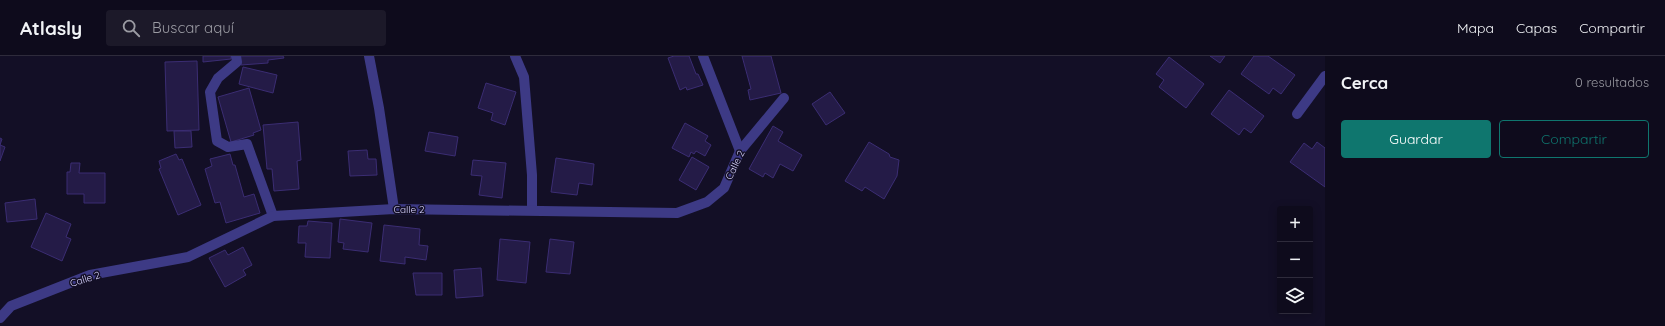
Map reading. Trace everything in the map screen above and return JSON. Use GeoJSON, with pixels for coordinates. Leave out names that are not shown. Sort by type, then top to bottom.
{"type":"FeatureCollection","features":[{"type":"Feature","properties":{"kind":"street"},"geometry":{"type":"LineString","coordinates":[[236,56],[237,62],[218,78],[210,92],[217,141],[228,146],[246,144],[273,216]]}},
{"type":"Feature","properties":{"kind":"street"},"geometry":{"type":"LineString","coordinates":[[369,56],[379,108],[394,209]]}},
{"type":"Feature","properties":{"kind":"street"},"geometry":{"type":"LineString","coordinates":[[515,56],[524,78],[532,174],[532,210]]}},
{"type":"Feature","properties":{"kind":"street"},"geometry":{"type":"LineString","coordinates":[[703,56],[740,151]]}},
{"type":"Feature","properties":{"kind":"street"},"geometry":{"type":"LineString","coordinates":[[1297,114],[1325,76]]}},
{"type":"Feature","properties":{"kind":"street","name":"Calle 2"},"geometry":{"type":"LineString","coordinates":[[0,318],[11,306],[90,275],[188,257],[273,216],[394,209],[677,212],[708,202],[724,188],[740,151],[784,98]]}},
{"type":"Feature","properties":{"kind":"building"},"geometry":{"type":"Polygon","coordinates":[[[203,56],[231,56],[231,59],[203,62],[203,56]]]}},
{"type":"Feature","properties":{"kind":"building"},"geometry":{"type":"Polygon","coordinates":[[[240,56],[283,56],[284,58],[268,60],[268,63],[241,65],[240,56]]]}},
{"type":"Feature","properties":{"kind":"building"},"geometry":{"type":"Polygon","coordinates":[[[674,56],[689,56],[696,74],[698,74],[703,85],[687,90],[686,87],[680,90],[668,58],[674,56]]]}},
{"type":"Feature","properties":{"kind":"building"},"geometry":{"type":"Polygon","coordinates":[[[742,56],[771,56],[781,93],[750,100],[748,90],[751,89],[742,56]]]}},
{"type":"Feature","properties":{"kind":"building"},"geometry":{"type":"Polygon","coordinates":[[[1210,56],[1225,56],[1220,63],[1210,56]]]}},
{"type":"Feature","properties":{"kind":"building"},"geometry":{"type":"Polygon","coordinates":[[[1254,56],[1268,56],[1295,75],[1281,94],[1273,88],[1269,94],[1241,74],[1254,56]]]}},
{"type":"Feature","properties":{"kind":"building"},"geometry":{"type":"Polygon","coordinates":[[[1169,57],[1204,84],[1186,108],[1159,87],[1164,80],[1156,74],[1169,57]]]}},
{"type":"Feature","properties":{"kind":"building"},"geometry":{"type":"Polygon","coordinates":[[[197,61],[199,130],[167,131],[165,62],[197,61]]]}},
{"type":"Feature","properties":{"kind":"building"},"geometry":{"type":"Polygon","coordinates":[[[243,67],[277,75],[273,93],[239,84],[243,67]]]}},
{"type":"Feature","properties":{"kind":"building"},"geometry":{"type":"Polygon","coordinates":[[[486,83],[516,92],[505,125],[491,120],[493,113],[478,108],[486,83]]]}},
{"type":"Feature","properties":{"kind":"building"},"geometry":{"type":"Polygon","coordinates":[[[249,88],[261,130],[253,133],[254,135],[231,142],[218,97],[249,88]]]}},
{"type":"Feature","properties":{"kind":"building"},"geometry":{"type":"Polygon","coordinates":[[[1229,90],[1264,116],[1251,133],[1244,128],[1239,135],[1211,114],[1229,90]]]}},
{"type":"Feature","properties":{"kind":"building"},"geometry":{"type":"Polygon","coordinates":[[[830,92],[845,113],[826,125],[812,104],[830,92]]]}},
{"type":"Feature","properties":{"kind":"building"},"geometry":{"type":"Polygon","coordinates":[[[298,122],[301,160],[297,161],[299,189],[274,191],[272,169],[267,169],[263,125],[298,122]]]}},
{"type":"Feature","properties":{"kind":"building"},"geometry":{"type":"Polygon","coordinates":[[[685,123],[708,136],[705,141],[711,145],[705,156],[696,151],[694,154],[691,152],[689,157],[672,148],[685,123]]]}},
{"type":"Feature","properties":{"kind":"building"},"geometry":{"type":"Polygon","coordinates":[[[773,126],[783,132],[778,141],[802,155],[793,171],[780,164],[773,178],[765,173],[763,177],[749,169],[773,126]]]}},
{"type":"Feature","properties":{"kind":"building"},"geometry":{"type":"Polygon","coordinates":[[[174,131],[191,131],[192,147],[175,148],[174,131]]]}},
{"type":"Feature","properties":{"kind":"building"},"geometry":{"type":"Polygon","coordinates":[[[429,132],[458,137],[455,156],[425,151],[429,132]]]}},
{"type":"Feature","properties":{"kind":"building"},"geometry":{"type":"Polygon","coordinates":[[[869,142],[889,154],[890,157],[899,160],[897,176],[884,199],[865,187],[862,191],[845,181],[869,142]]]}},
{"type":"Feature","properties":{"kind":"building"},"geometry":{"type":"Polygon","coordinates":[[[1317,142],[1325,148],[1325,187],[1290,162],[1304,143],[1312,149],[1317,142]]]}},
{"type":"Feature","properties":{"kind":"building"},"geometry":{"type":"Polygon","coordinates":[[[0,145],[5,147],[0,161],[0,145]]]}},
{"type":"Feature","properties":{"kind":"building"},"geometry":{"type":"Polygon","coordinates":[[[367,150],[368,159],[376,159],[377,175],[350,176],[348,151],[367,150]]]}},
{"type":"Feature","properties":{"kind":"building"},"geometry":{"type":"Polygon","coordinates":[[[176,154],[179,160],[182,159],[201,205],[178,215],[159,169],[161,168],[159,161],[176,154]]]}},
{"type":"Feature","properties":{"kind":"building"},"geometry":{"type":"Polygon","coordinates":[[[230,154],[233,165],[235,165],[244,197],[254,194],[260,213],[226,223],[220,202],[215,203],[205,169],[212,166],[210,159],[230,154]]]}},
{"type":"Feature","properties":{"kind":"building"},"geometry":{"type":"Polygon","coordinates":[[[692,157],[709,167],[696,190],[679,180],[692,157]]]}},
{"type":"Feature","properties":{"kind":"building"},"geometry":{"type":"Polygon","coordinates":[[[556,158],[594,164],[592,185],[579,183],[577,195],[551,192],[556,158]]]}},
{"type":"Feature","properties":{"kind":"building"},"geometry":{"type":"Polygon","coordinates":[[[473,160],[506,163],[502,198],[479,195],[482,176],[471,175],[473,160]]]}},
{"type":"Feature","properties":{"kind":"building"},"geometry":{"type":"Polygon","coordinates":[[[71,163],[80,163],[79,173],[105,173],[105,203],[84,203],[84,194],[67,194],[67,172],[70,172],[71,163]]]}},
{"type":"Feature","properties":{"kind":"building"},"geometry":{"type":"Polygon","coordinates":[[[35,199],[37,219],[7,222],[5,203],[35,199]]]}},
{"type":"Feature","properties":{"kind":"building"},"geometry":{"type":"Polygon","coordinates":[[[46,213],[71,224],[66,237],[71,239],[62,261],[31,247],[46,213]]]}},
{"type":"Feature","properties":{"kind":"building"},"geometry":{"type":"Polygon","coordinates":[[[340,219],[372,223],[368,252],[343,249],[344,243],[338,242],[340,219]]]}},
{"type":"Feature","properties":{"kind":"building"},"geometry":{"type":"Polygon","coordinates":[[[308,221],[332,223],[330,258],[305,257],[306,243],[298,243],[299,226],[307,226],[308,221]]]}},
{"type":"Feature","properties":{"kind":"building"},"geometry":{"type":"Polygon","coordinates":[[[384,225],[420,229],[419,245],[428,246],[426,260],[405,257],[405,264],[380,261],[384,225]]]}},
{"type":"Feature","properties":{"kind":"building"},"geometry":{"type":"Polygon","coordinates":[[[500,239],[530,242],[526,283],[497,280],[500,239]]]}},
{"type":"Feature","properties":{"kind":"building"},"geometry":{"type":"Polygon","coordinates":[[[550,239],[574,242],[570,274],[546,272],[550,239]]]}},
{"type":"Feature","properties":{"kind":"building"},"geometry":{"type":"Polygon","coordinates":[[[243,247],[252,265],[243,270],[246,275],[225,287],[209,258],[225,250],[228,255],[243,247]]]}},
{"type":"Feature","properties":{"kind":"building"},"geometry":{"type":"Polygon","coordinates":[[[481,268],[483,296],[456,298],[454,270],[481,268]]]}},
{"type":"Feature","properties":{"kind":"building"},"geometry":{"type":"Polygon","coordinates":[[[413,273],[442,273],[442,295],[416,295],[413,273]]]}}]}
